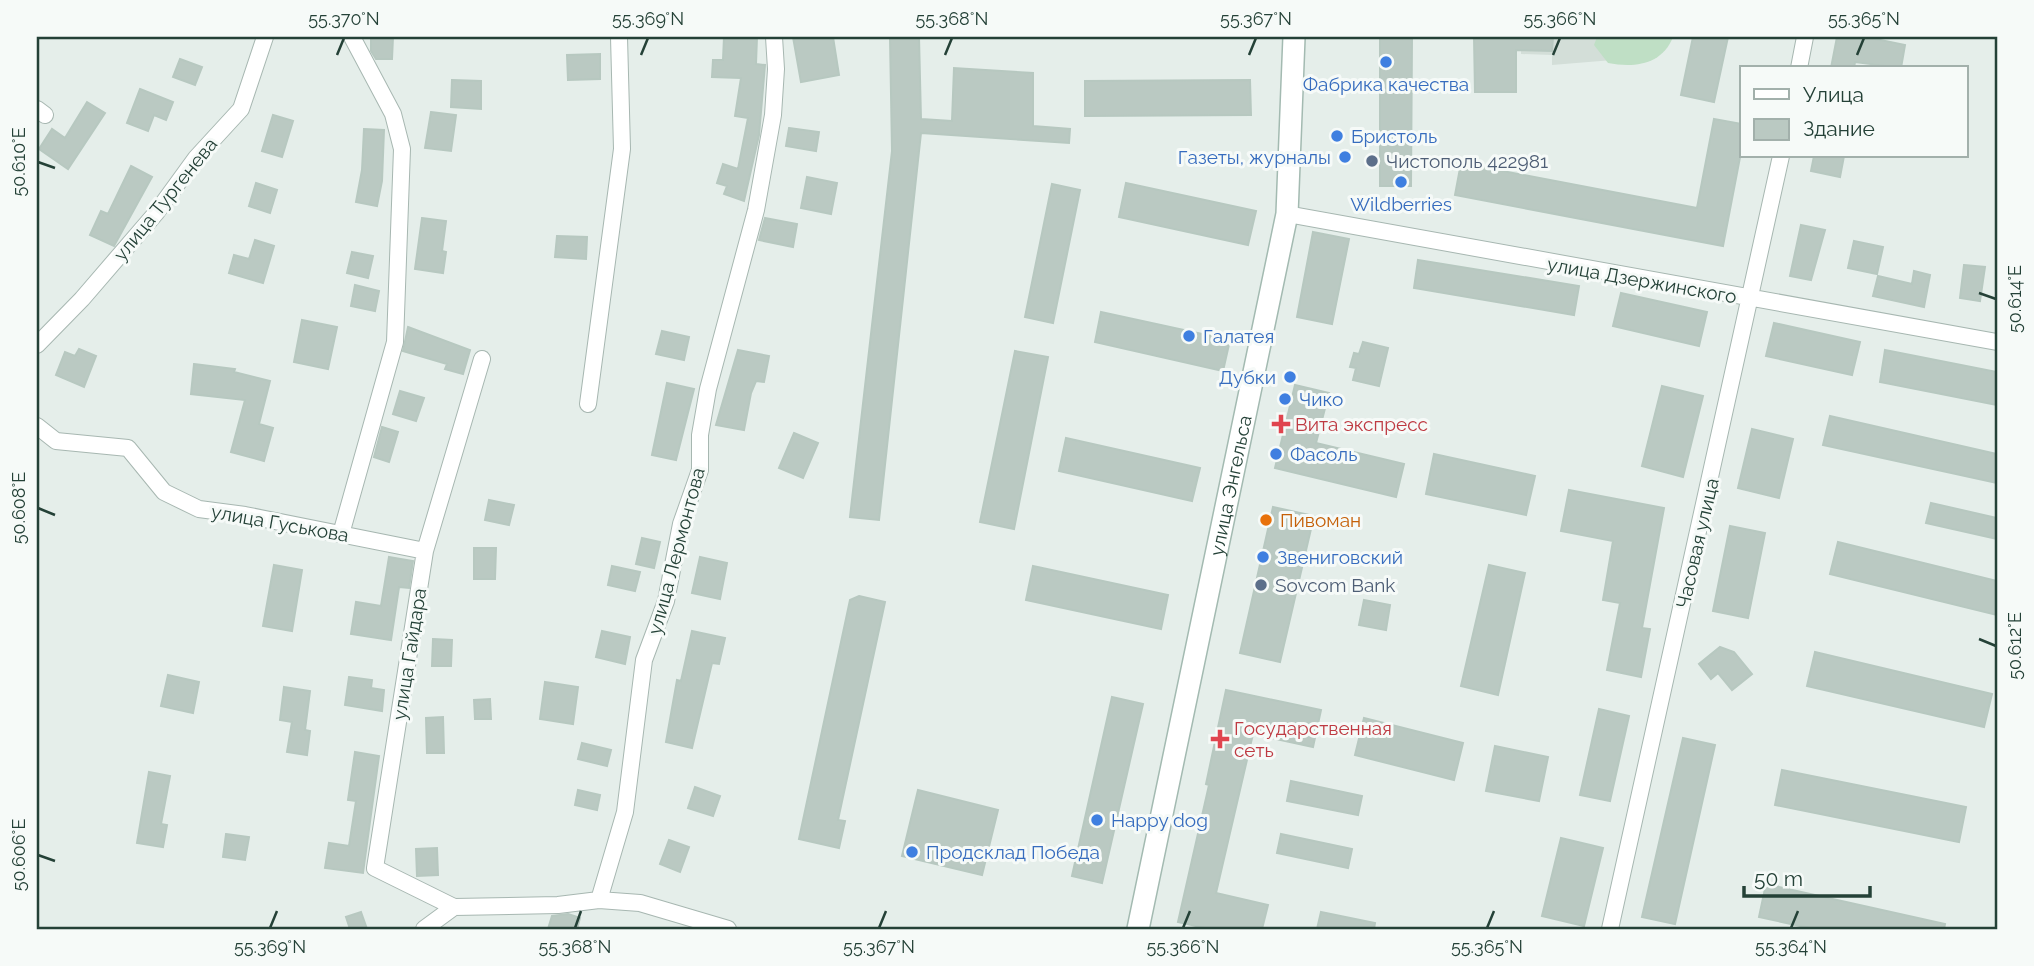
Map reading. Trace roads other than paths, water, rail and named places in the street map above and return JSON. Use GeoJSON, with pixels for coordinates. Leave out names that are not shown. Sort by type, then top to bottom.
{"type":"FeatureCollection","features":[{"type":"Feature","properties":{"kind":"main road","name":"улица Энгельса"},"geometry":{"type":"LineString","coordinates":[[1138,929],[1287,214],[1294,37]]}},
{"type":"Feature","properties":{"kind":"street","name":"улица Тургенева"},"geometry":{"type":"LineString","coordinates":[[37,345],[82,299],[156,213],[196,158],[241,109],[265,37]]}},
{"type":"Feature","properties":{"kind":"street"},"geometry":{"type":"LineString","coordinates":[[341,534],[395,342],[402,149],[393,114],[352,37]]}},
{"type":"Feature","properties":{"kind":"street"},"geometry":{"type":"LineString","coordinates":[[588,404],[622,149],[619,37]]}},
{"type":"Feature","properties":{"kind":"street","name":"улица Лермонтова"},"geometry":{"type":"LineString","coordinates":[[599,900],[625,812],[645,660],[666,601],[681,524],[701,470],[701,435],[708,389],[756,210],[773,115],[776,69],[774,37]]}},
{"type":"Feature","properties":{"kind":"street"},"geometry":{"type":"LineString","coordinates":[[1799,66],[1805,37]]}},
{"type":"Feature","properties":{"kind":"street","name":"Часовая улица"},"geometry":{"type":"LineString","coordinates":[[1611,929],[1781,158]]}},
{"type":"Feature","properties":{"kind":"street","name":"улица Дзержинского"},"geometry":{"type":"LineString","coordinates":[[1287,214],[1751,300],[1997,342]]}},
{"type":"Feature","properties":{"kind":"street","name":"улица Гайдара"},"geometry":{"type":"LineString","coordinates":[[482,359],[425,551],[375,868],[454,907],[558,905],[599,900],[640,903],[728,929]]}},
{"type":"Feature","properties":{"kind":"street","name":"улица Гуськова"},"geometry":{"type":"LineString","coordinates":[[37,426],[56,441],[128,448],[164,492],[199,509],[425,551]]}},
{"type":"Feature","properties":{"kind":"street"},"geometry":{"type":"LineString","coordinates":[[424,929],[454,907]]}},
{"type":"Feature","properties":{"kind":"place","name":"Фабрика качества"},"geometry":{"type":"Point","coordinates":[1386,62]}},
{"type":"Feature","properties":{"kind":"place","name":"Бристоль"},"geometry":{"type":"Point","coordinates":[1337,136]}},
{"type":"Feature","properties":{"kind":"place","name":"Газеты, журналы"},"geometry":{"type":"Point","coordinates":[1345,157]}},
{"type":"Feature","properties":{"kind":"place","name":"Чистополь 422981"},"geometry":{"type":"Point","coordinates":[1372,161]}},
{"type":"Feature","properties":{"kind":"place","name":"Wildberries"},"geometry":{"type":"Point","coordinates":[1401,182]}},
{"type":"Feature","properties":{"kind":"place","name":"Галатея"},"geometry":{"type":"Point","coordinates":[1189,336]}},
{"type":"Feature","properties":{"kind":"place","name":"Дубки"},"geometry":{"type":"Point","coordinates":[1290,377]}},
{"type":"Feature","properties":{"kind":"place","name":"Чико"},"geometry":{"type":"Point","coordinates":[1285,399]}},
{"type":"Feature","properties":{"kind":"place","name":"Вита экспресс"},"geometry":{"type":"Point","coordinates":[1281,424]}},
{"type":"Feature","properties":{"kind":"place","name":"Фасоль"},"geometry":{"type":"Point","coordinates":[1276,454]}},
{"type":"Feature","properties":{"kind":"place","name":"Пивоман"},"geometry":{"type":"Point","coordinates":[1266,520]}},
{"type":"Feature","properties":{"kind":"place","name":"Звениговский"},"geometry":{"type":"Point","coordinates":[1263,557]}},
{"type":"Feature","properties":{"kind":"place","name":"Sovcom Bank"},"geometry":{"type":"Point","coordinates":[1261,585]}},
{"type":"Feature","properties":{"kind":"place","name":"Государственная сеть"},"geometry":{"type":"Point","coordinates":[1220,739]}},
{"type":"Feature","properties":{"kind":"place","name":"Happy dog"},"geometry":{"type":"Point","coordinates":[1097,820]}},
{"type":"Feature","properties":{"kind":"place","name":"Продсклад Победа"},"geometry":{"type":"Point","coordinates":[912,852]}}]}
